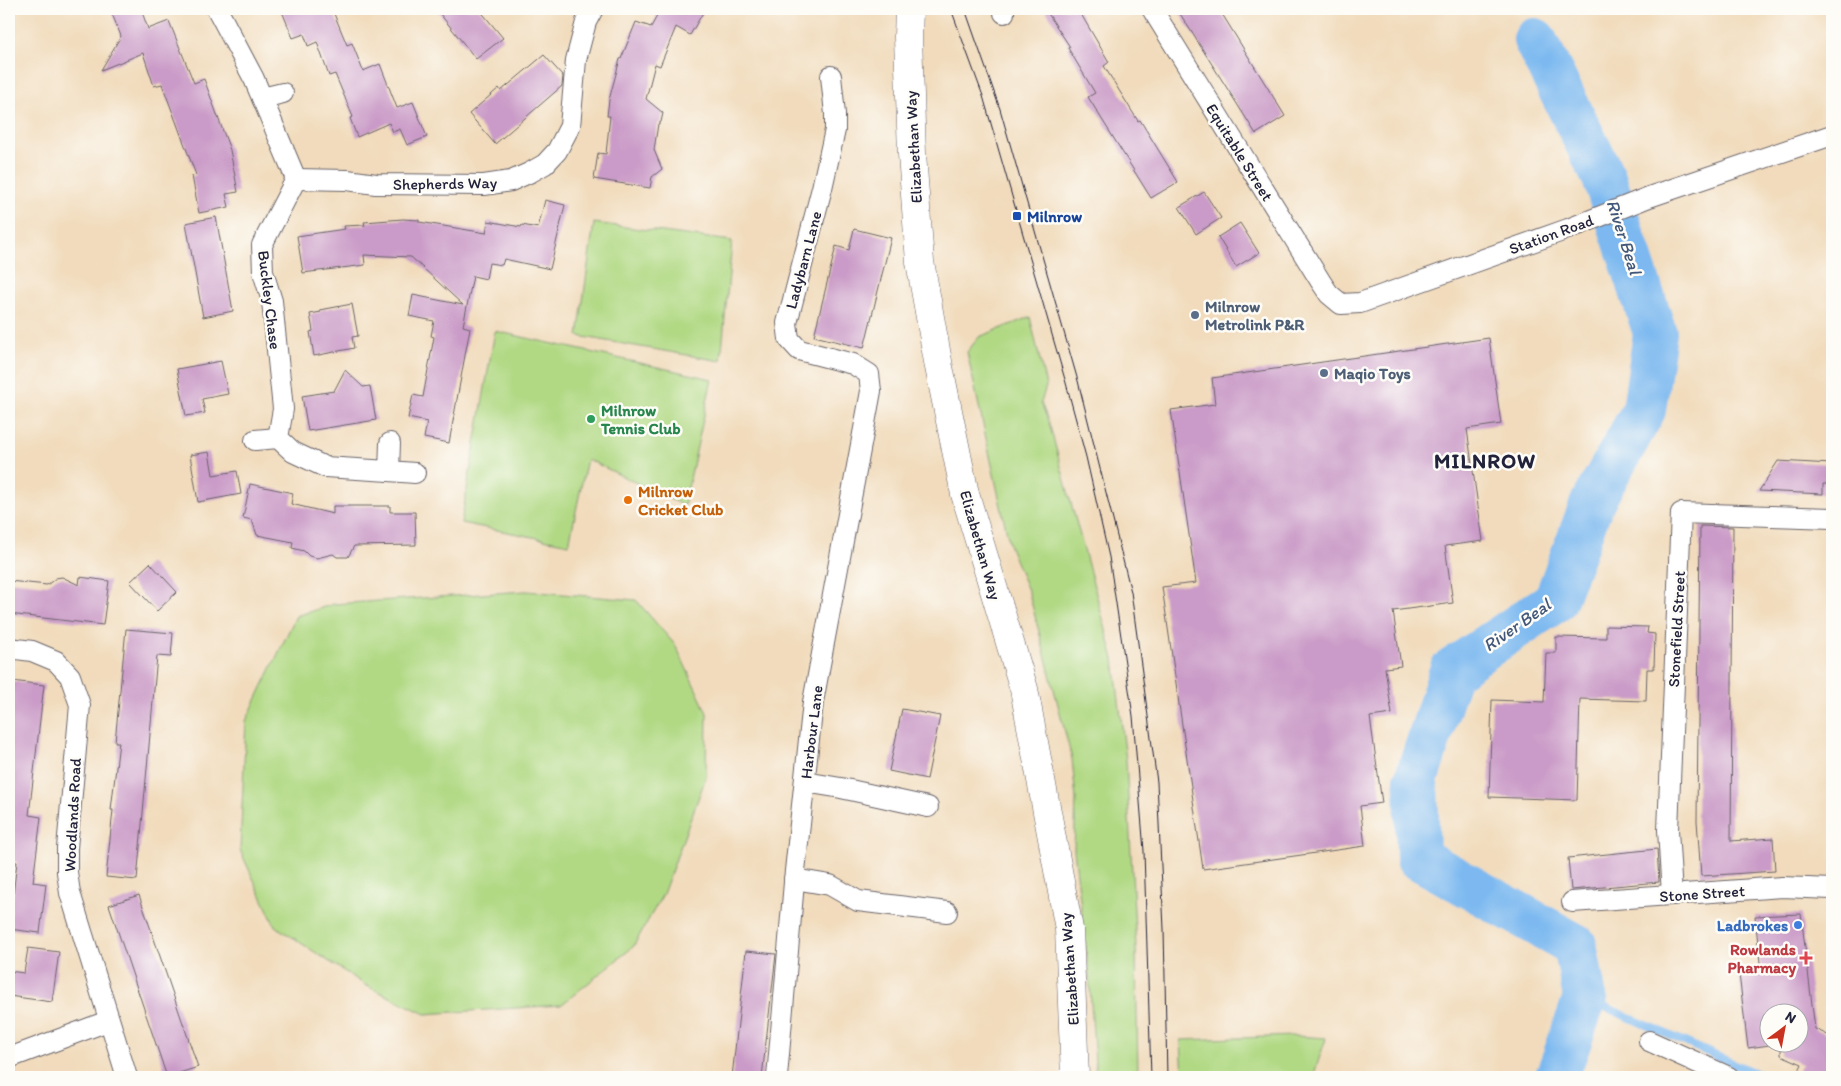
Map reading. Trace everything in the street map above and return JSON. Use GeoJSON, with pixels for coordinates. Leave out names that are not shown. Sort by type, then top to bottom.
{"type":"FeatureCollection","features":[{"type":"Feature","properties":{"kind":"main road","name":"Elizabethan Way"},"geometry":{"type":"LineString","coordinates":[[909,9],[908,37],[912,154],[920,262],[966,494],[1026,699],[1069,929],[1075,1077]]}},
{"type":"Feature","properties":{"kind":"street"},"geometry":{"type":"LineString","coordinates":[[217,9],[254,79],[296,179]]}},
{"type":"Feature","properties":{"kind":"street","name":"Shepherds Way"},"geometry":{"type":"LineString","coordinates":[[296,179],[347,180],[376,184],[484,185],[511,181],[545,164],[557,151],[570,126],[576,60],[586,22],[593,9]]}},
{"type":"Feature","properties":{"kind":"street","name":"Equitable Street"},"geometry":{"type":"LineString","coordinates":[[1152,9],[1329,294]]}},
{"type":"Feature","properties":{"kind":"street","name":"Ladybarn Lane"},"geometry":{"type":"LineString","coordinates":[[830,76],[835,130],[822,188],[786,323],[789,339],[799,350],[853,364],[869,374],[872,391]]}},
{"type":"Feature","properties":{"kind":"street"},"geometry":{"type":"LineString","coordinates":[[262,98],[283,93]]}},
{"type":"Feature","properties":{"kind":"street","name":"Station Road"},"geometry":{"type":"LineString","coordinates":[[1329,294],[1341,304],[1360,303],[1568,229],[1650,197],[1832,134]]}},
{"type":"Feature","properties":{"kind":"street","name":"Buckley Chase"},"geometry":{"type":"LineString","coordinates":[[278,438],[283,409],[272,301],[263,272],[262,245],[296,179]]}},
{"type":"Feature","properties":{"kind":"street","name":"Harbour Lane"},"geometry":{"type":"LineString","coordinates":[[777,1077],[794,879],[813,702],[872,391]]}},
{"type":"Feature","properties":{"kind":"street"},"geometry":{"type":"LineString","coordinates":[[255,440],[278,438],[293,452],[325,468],[414,473]]}},
{"type":"Feature","properties":{"kind":"street"},"geometry":{"type":"LineString","coordinates":[[389,471],[390,443]]}},
{"type":"Feature","properties":{"kind":"street","name":"Stonefield Street"},"geometry":{"type":"LineString","coordinates":[[1672,895],[1668,830],[1681,513],[1832,518]]}},
{"type":"Feature","properties":{"kind":"street","name":"Woodlands Road"},"geometry":{"type":"LineString","coordinates":[[9,648],[32,651],[56,661],[70,676],[80,705],[67,848],[67,872],[70,893],[127,1077]]}},
{"type":"Feature","properties":{"kind":"street"},"geometry":{"type":"LineString","coordinates":[[805,782],[928,807]]}},
{"type":"Feature","properties":{"kind":"street"},"geometry":{"type":"LineString","coordinates":[[794,879],[830,885],[858,901],[947,912]]}},
{"type":"Feature","properties":{"kind":"street","name":"Stone Street"},"geometry":{"type":"LineString","coordinates":[[1572,902],[1782,887],[1832,888]]}},
{"type":"Feature","properties":{"kind":"street"},"geometry":{"type":"LineString","coordinates":[[9,1058],[108,1020]]}},
{"type":"Feature","properties":{"kind":"street"},"geometry":{"type":"LineString","coordinates":[[1649,1041],[1729,1077]]}},
{"type":"Feature","properties":{"kind":"green space"},"geometry":{"type":"Polygon","coordinates":[[[594,223],[732,241],[721,361],[578,336],[594,223]]]}},
{"type":"Feature","properties":{"kind":"green space"},"geometry":{"type":"Polygon","coordinates":[[[1030,317],[1046,386],[1041,403],[1049,423],[1114,659],[1126,760],[1136,948],[1138,1077],[1096,1077],[1089,973],[1074,850],[1076,799],[1072,759],[1029,593],[1010,547],[967,352],[979,337],[1030,317]]]}},
{"type":"Feature","properties":{"kind":"green space","name":"Milnrow Tennis Club"},"geometry":{"type":"Polygon","coordinates":[[[495,331],[712,379],[684,506],[587,459],[569,544],[461,523],[495,331]]]}},
{"type":"Feature","properties":{"kind":"green space"},"geometry":{"type":"Polygon","coordinates":[[[526,591],[636,600],[676,646],[707,713],[706,777],[663,894],[633,947],[561,1005],[425,1014],[365,985],[275,926],[240,850],[246,721],[296,616],[334,604],[526,591]]]}},
{"type":"Feature","properties":{"kind":"green space"},"geometry":{"type":"Polygon","coordinates":[[[1296,1036],[1326,1038],[1313,1077],[1183,1077],[1181,1040],[1296,1036]]]}},
{"type":"Feature","properties":{"kind":"building"},"geometry":{"type":"Polygon","coordinates":[[[110,9],[141,9],[148,29],[169,21],[194,83],[204,79],[230,150],[238,192],[226,194],[229,207],[199,213],[192,176],[196,175],[162,84],[154,86],[143,53],[101,70],[121,36],[110,9]]]}},
{"type":"Feature","properties":{"kind":"building"},"geometry":{"type":"Polygon","coordinates":[[[281,9],[332,9],[347,45],[352,43],[363,71],[380,64],[397,108],[413,102],[427,137],[407,145],[400,129],[393,132],[389,123],[357,137],[350,118],[353,117],[335,74],[329,76],[317,42],[308,46],[304,34],[293,38],[281,9]]]}},
{"type":"Feature","properties":{"kind":"building"},"geometry":{"type":"Polygon","coordinates":[[[436,9],[479,9],[503,38],[476,59],[436,9]]]}},
{"type":"Feature","properties":{"kind":"building"},"geometry":{"type":"Polygon","coordinates":[[[644,9],[705,9],[690,35],[676,27],[660,66],[655,64],[646,99],[663,113],[661,122],[658,124],[654,150],[662,169],[652,177],[650,188],[594,179],[598,153],[606,154],[610,116],[607,116],[609,100],[620,59],[636,22],[651,27],[657,16],[644,9]]]}},
{"type":"Feature","properties":{"kind":"building"},"geometry":{"type":"Polygon","coordinates":[[[1045,9],[1078,9],[1109,62],[1104,66],[1178,182],[1151,198],[1088,97],[1095,93],[1068,48],[1070,47],[1045,9]]]}},
{"type":"Feature","properties":{"kind":"building"},"geometry":{"type":"Polygon","coordinates":[[[1177,9],[1219,9],[1285,116],[1256,134],[1177,9]]]}},
{"type":"Feature","properties":{"kind":"building"},"geometry":{"type":"Polygon","coordinates":[[[544,55],[563,76],[562,86],[495,144],[469,114],[499,88],[501,91],[544,55]]]}},
{"type":"Feature","properties":{"kind":"building"},"geometry":{"type":"Polygon","coordinates":[[[1204,192],[1221,218],[1196,234],[1179,207],[1204,192]]]}},
{"type":"Feature","properties":{"kind":"building"},"geometry":{"type":"Polygon","coordinates":[[[545,200],[565,205],[550,269],[504,259],[502,265],[489,263],[486,279],[473,276],[463,326],[470,328],[449,443],[424,438],[427,422],[408,418],[413,395],[423,397],[434,337],[431,336],[434,321],[409,316],[413,295],[463,305],[411,257],[364,255],[365,265],[303,273],[297,236],[345,229],[344,226],[365,225],[364,222],[403,219],[419,220],[419,222],[486,233],[488,221],[538,228],[545,200]]]}},
{"type":"Feature","properties":{"kind":"building"},"geometry":{"type":"Polygon","coordinates":[[[216,217],[233,311],[203,317],[186,223],[216,217]]]}},
{"type":"Feature","properties":{"kind":"building"},"geometry":{"type":"Polygon","coordinates":[[[1240,223],[1259,253],[1236,267],[1218,237],[1240,223]]]}},
{"type":"Feature","properties":{"kind":"building"},"geometry":{"type":"Polygon","coordinates":[[[854,229],[891,238],[864,348],[814,336],[836,246],[849,250],[854,229]]]}},
{"type":"Feature","properties":{"kind":"building"},"geometry":{"type":"Polygon","coordinates":[[[352,304],[358,336],[352,337],[354,348],[314,356],[310,332],[313,331],[310,314],[321,312],[320,310],[352,304]]]}},
{"type":"Feature","properties":{"kind":"building"},"geometry":{"type":"Polygon","coordinates":[[[1489,338],[1501,424],[1467,429],[1483,541],[1445,546],[1453,603],[1393,611],[1401,666],[1385,668],[1392,714],[1370,717],[1382,803],[1360,806],[1365,846],[1203,869],[1162,587],[1196,583],[1171,410],[1215,404],[1212,378],[1489,338]]]}},
{"type":"Feature","properties":{"kind":"building"},"geometry":{"type":"Polygon","coordinates":[[[221,361],[228,394],[202,399],[205,413],[186,416],[177,369],[221,361]]]}},
{"type":"Feature","properties":{"kind":"building"},"geometry":{"type":"Polygon","coordinates":[[[345,370],[363,387],[370,386],[376,420],[308,431],[302,396],[334,391],[345,370]]]}},
{"type":"Feature","properties":{"kind":"building"},"geometry":{"type":"Polygon","coordinates":[[[209,452],[213,475],[237,471],[241,494],[198,502],[190,455],[209,452]]]}},
{"type":"Feature","properties":{"kind":"building"},"geometry":{"type":"Polygon","coordinates":[[[1778,461],[1832,464],[1832,484],[1823,484],[1823,494],[1759,491],[1778,461]]]}},
{"type":"Feature","properties":{"kind":"building"},"geometry":{"type":"Polygon","coordinates":[[[250,484],[293,493],[291,504],[333,514],[333,506],[390,506],[390,512],[415,512],[416,545],[354,546],[348,557],[337,557],[333,554],[317,558],[309,556],[304,551],[292,548],[293,542],[257,535],[252,520],[243,518],[250,484]]]}},
{"type":"Feature","properties":{"kind":"building"},"geometry":{"type":"Polygon","coordinates":[[[1700,526],[1733,527],[1731,841],[1773,838],[1775,871],[1701,876],[1697,821],[1700,526]]]}},
{"type":"Feature","properties":{"kind":"building"},"geometry":{"type":"Polygon","coordinates":[[[150,563],[177,592],[157,611],[130,582],[150,563]]]}},
{"type":"Feature","properties":{"kind":"building"},"geometry":{"type":"Polygon","coordinates":[[[62,577],[79,585],[80,577],[109,581],[103,625],[9,614],[9,581],[47,585],[56,578],[62,577]]]}},
{"type":"Feature","properties":{"kind":"building"},"geometry":{"type":"Polygon","coordinates":[[[1606,626],[1648,627],[1647,633],[1655,634],[1654,669],[1647,669],[1646,701],[1580,699],[1577,800],[1489,797],[1492,700],[1544,702],[1546,653],[1556,653],[1556,637],[1606,638],[1606,626]]]}},
{"type":"Feature","properties":{"kind":"building"},"geometry":{"type":"Polygon","coordinates":[[[126,629],[173,633],[171,657],[157,656],[137,880],[106,877],[119,742],[115,742],[126,629]]]}},
{"type":"Feature","properties":{"kind":"building"},"geometry":{"type":"Polygon","coordinates":[[[12,681],[44,685],[29,815],[41,817],[33,882],[46,884],[40,933],[9,929],[17,862],[9,861],[9,822],[12,797],[9,796],[9,710],[12,681]]]}},
{"type":"Feature","properties":{"kind":"building"},"geometry":{"type":"Polygon","coordinates":[[[902,709],[940,716],[927,779],[889,771],[902,709]]]}},
{"type":"Feature","properties":{"kind":"building"},"geometry":{"type":"Polygon","coordinates":[[[1657,849],[1659,882],[1571,890],[1568,858],[1657,849]]]}},
{"type":"Feature","properties":{"kind":"building"},"geometry":{"type":"Polygon","coordinates":[[[139,895],[198,1067],[167,1077],[109,905],[139,895]]]}},
{"type":"Feature","properties":{"kind":"building"},"geometry":{"type":"Polygon","coordinates":[[[1801,914],[1815,1029],[1832,1037],[1832,1077],[1796,1077],[1802,1064],[1781,1055],[1808,1054],[1808,1004],[1758,1004],[1758,1047],[1748,1048],[1739,974],[1761,972],[1755,916],[1801,914]]]}},
{"type":"Feature","properties":{"kind":"building"},"geometry":{"type":"Polygon","coordinates":[[[28,948],[59,952],[52,1002],[9,996],[9,971],[24,973],[28,948]]]}},
{"type":"Feature","properties":{"kind":"building"},"geometry":{"type":"Polygon","coordinates":[[[746,951],[776,954],[762,1077],[732,1077],[746,951]]]}},
{"type":"Feature","properties":{"kind":"waterway","name":"River Beal"},"geometry":{"type":"LineString","coordinates":[[1535,40],[1604,178],[1655,333],[1644,410],[1592,503],[1555,601],[1451,671],[1416,780],[1418,858],[1575,945],[1585,998],[1557,1077]]}},
{"type":"Feature","properties":{"kind":"waterway"},"geometry":{"type":"LineString","coordinates":[[1585,998],[1764,1077]]}},
{"type":"Feature","properties":{"kind":"tram line"},"geometry":{"type":"LineString","coordinates":[[951,9],[983,96],[1066,383],[1086,457],[1109,557],[1133,716],[1144,851],[1151,1077]]}},
{"type":"Feature","properties":{"kind":"tram line"},"geometry":{"type":"LineString","coordinates":[[965,9],[1000,109],[1078,381],[1131,592],[1157,782],[1164,929],[1167,1077]]}},
{"type":"Feature","properties":{"kind":"place","name":"Milnrow"},"geometry":{"type":"Point","coordinates":[1017,216]}},
{"type":"Feature","properties":{"kind":"place","name":"Milnrow Metrolink P&R"},"geometry":{"type":"Point","coordinates":[1195,315]}},
{"type":"Feature","properties":{"kind":"place","name":"Maqio Toys"},"geometry":{"type":"Point","coordinates":[1324,373]}},
{"type":"Feature","properties":{"kind":"place","name":"Milnrow Tennis Club"},"geometry":{"type":"Point","coordinates":[591,419]}},
{"type":"Feature","properties":{"kind":"place","name":"Milnrow Cricket Club"},"geometry":{"type":"Point","coordinates":[628,500]}},
{"type":"Feature","properties":{"kind":"place","name":"Ladbrokes"},"geometry":{"type":"Point","coordinates":[1798,925]}},
{"type":"Feature","properties":{"kind":"place","name":"Rowlands Pharmacy"},"geometry":{"type":"Point","coordinates":[1806,958]}},
{"type":"Feature","properties":{"kind":"district","name":"MILNROW"},"geometry":{"type":"Point","coordinates":[1485,461]}}]}
